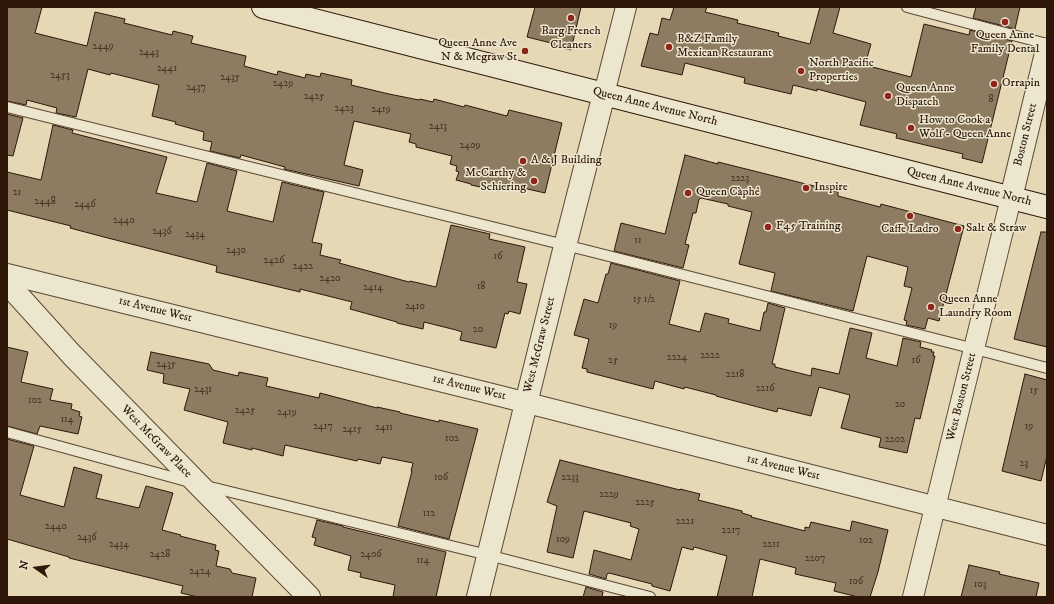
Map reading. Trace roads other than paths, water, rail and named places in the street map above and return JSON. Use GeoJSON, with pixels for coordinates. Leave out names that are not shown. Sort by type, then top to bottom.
{"type":"FeatureCollection","features":[{"type":"Feature","properties":{"kind":"street","name":"Queen Anne Avenue North"},"geometry":{"type":"LineString","coordinates":[[263,7],[1047,207]]}},
{"type":"Feature","properties":{"kind":"street"},"geometry":{"type":"LineString","coordinates":[[604,94],[626,7]]}},
{"type":"Feature","properties":{"kind":"street","name":"Boston Street"},"geometry":{"type":"LineString","coordinates":[[1011,198],[1047,50]]}},
{"type":"Feature","properties":{"kind":"street","name":"West McGraw Street"},"geometry":{"type":"LineString","coordinates":[[478,597],[604,94]]}},
{"type":"Feature","properties":{"kind":"street","name":"West Boston Street"},"geometry":{"type":"LineString","coordinates":[[913,597],[1011,198]]}},
{"type":"Feature","properties":{"kind":"street","name":"1st Avenue West"},"geometry":{"type":"LineString","coordinates":[[7,274],[526,402],[1047,535]]}},
{"type":"Feature","properties":{"kind":"street","name":"West McGraw Place"},"geometry":{"type":"LineString","coordinates":[[7,283],[72,355],[309,597]]}},
{"type":"Feature","properties":{"kind":"lane"},"geometry":{"type":"LineString","coordinates":[[907,7],[1047,44]]}},
{"type":"Feature","properties":{"kind":"lane"},"geometry":{"type":"LineString","coordinates":[[7,107],[706,281],[1047,368]]}},
{"type":"Feature","properties":{"kind":"lane"},"geometry":{"type":"LineString","coordinates":[[7,432],[198,484],[488,555],[650,597]]}},
{"type":"Feature","properties":{"kind":"place","name":"Barg French Cleaners"},"geometry":{"type":"Point","coordinates":[571,18]}},
{"type":"Feature","properties":{"kind":"place","name":"Queen Anne Family Dental"},"geometry":{"type":"Point","coordinates":[1005,22]}},
{"type":"Feature","properties":{"kind":"place","name":"B&Z Family Mexican Restaurant"},"geometry":{"type":"Point","coordinates":[669,47]}},
{"type":"Feature","properties":{"kind":"place","name":"Queen Anne Ave N & Mcgraw St"},"geometry":{"type":"Point","coordinates":[525,51]}},
{"type":"Feature","properties":{"kind":"place","name":"North Pacific Properties"},"geometry":{"type":"Point","coordinates":[801,71]}},
{"type":"Feature","properties":{"kind":"place","name":"Orrapin"},"geometry":{"type":"Point","coordinates":[994,84]}},
{"type":"Feature","properties":{"kind":"place","name":"Queen Anne Dispatch"},"geometry":{"type":"Point","coordinates":[888,96]}},
{"type":"Feature","properties":{"kind":"place","name":"How to Cook a Wolf - Queen Anne"},"geometry":{"type":"Point","coordinates":[911,128]}},
{"type":"Feature","properties":{"kind":"place","name":"A & J Building"},"geometry":{"type":"Point","coordinates":[523,161]}},
{"type":"Feature","properties":{"kind":"place","name":"McCarthy & Schiering"},"geometry":{"type":"Point","coordinates":[534,181]}},
{"type":"Feature","properties":{"kind":"place","name":"Inspire"},"geometry":{"type":"Point","coordinates":[806,188]}},
{"type":"Feature","properties":{"kind":"place","name":"Queen Càphê"},"geometry":{"type":"Point","coordinates":[688,193]}},
{"type":"Feature","properties":{"kind":"place","name":"Caffe Ladro"},"geometry":{"type":"Point","coordinates":[910,216]}},
{"type":"Feature","properties":{"kind":"place","name":"F45 Training"},"geometry":{"type":"Point","coordinates":[768,227]}},
{"type":"Feature","properties":{"kind":"place","name":"Salt & Straw"},"geometry":{"type":"Point","coordinates":[958,229]}},
{"type":"Feature","properties":{"kind":"place","name":"Queen Anne Laundry Room"},"geometry":{"type":"Point","coordinates":[931,307]}}]}
